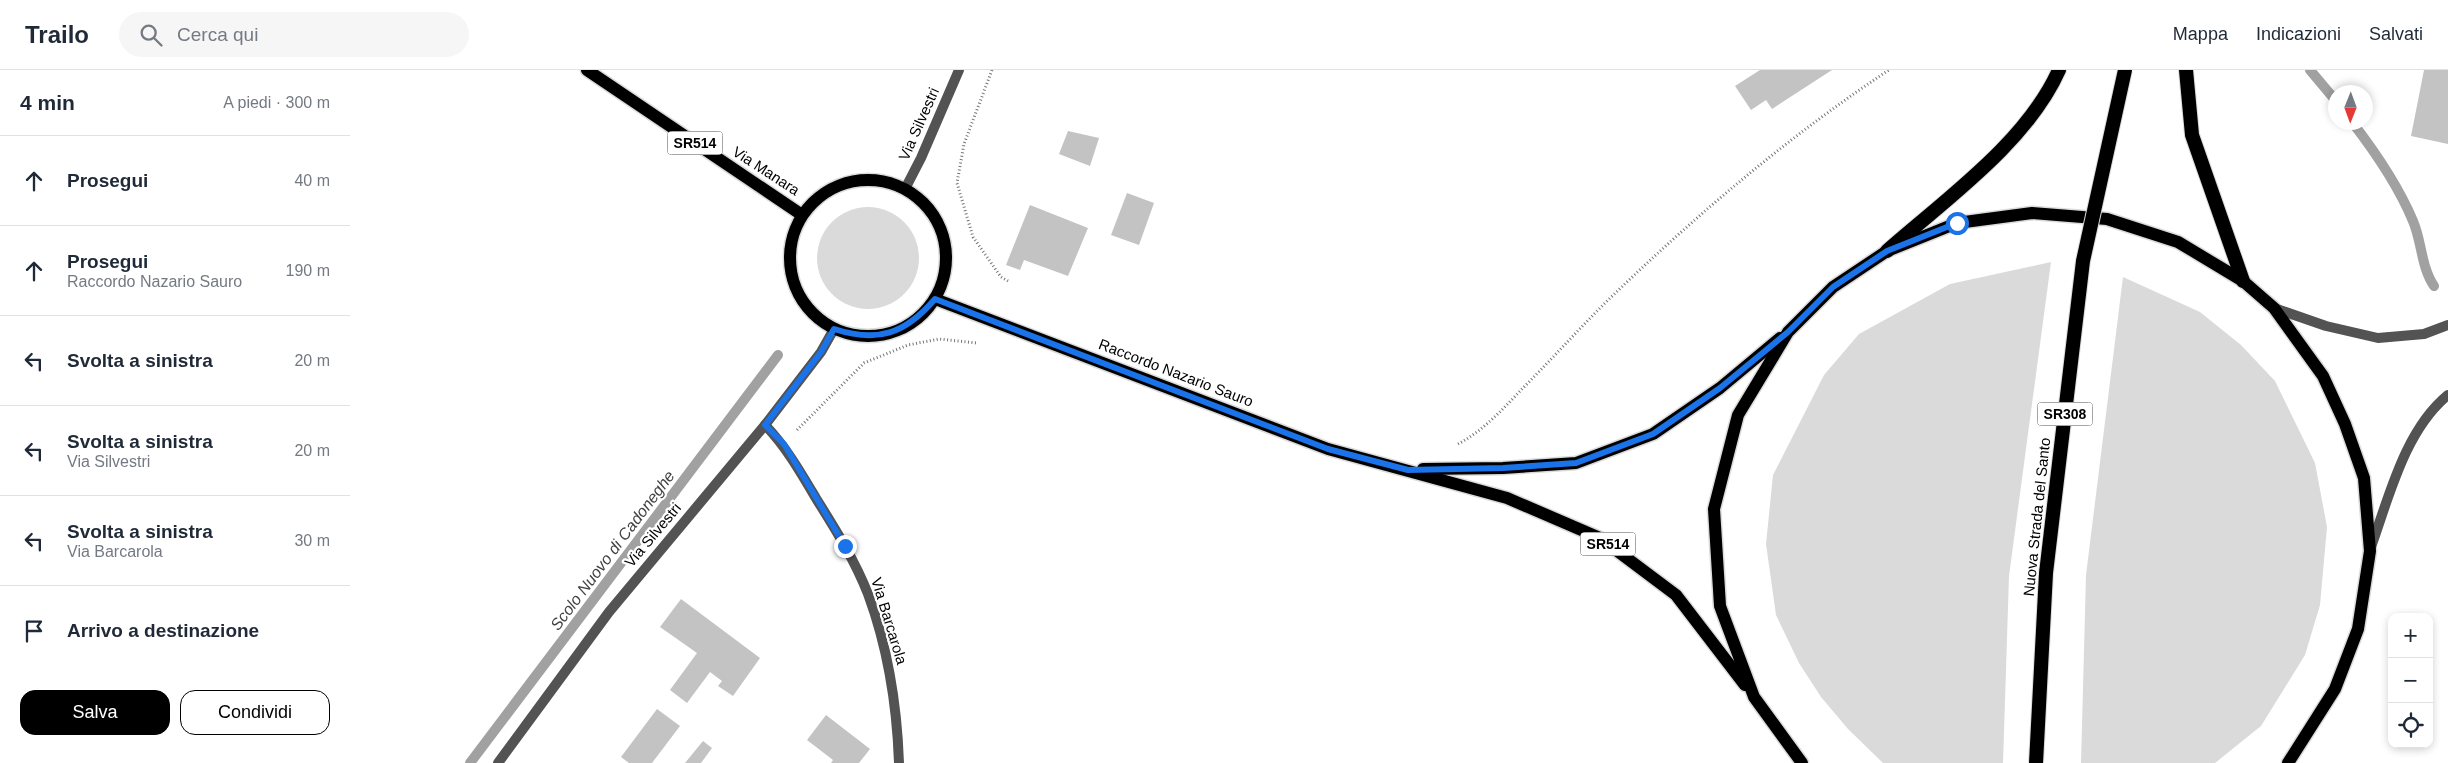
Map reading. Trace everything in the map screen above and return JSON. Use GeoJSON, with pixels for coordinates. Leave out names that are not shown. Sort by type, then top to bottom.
{"type":"FeatureCollection","features":[{"type":"Feature","properties":{"kind":"highway"},"geometry":{"type":"LineString","coordinates":[[1887,251],[2006,146],[2049,93],[2059,70]]}},
{"type":"Feature","properties":{"kind":"highway","name":"Nuova Strada del Santo"},"geometry":{"type":"LineString","coordinates":[[2036,763],[2046,572],[2082,271],[2125,70]]}},
{"type":"Feature","properties":{"kind":"highway"},"geometry":{"type":"LineString","coordinates":[[2186,70],[2192,135],[2243,281]]}},
{"type":"Feature","properties":{"kind":"main road","name":"Via Manara"},"geometry":{"type":"LineString","coordinates":[[587,70],[802,215]]}},
{"type":"Feature","properties":{"kind":"main road"},"geometry":{"type":"LineString","coordinates":[[877,180],[905,189],[925,204],[939,226],[944,242],[946,250],[944,275],[935,299],[920,316],[894,332],[879,336],[856,336],[834,329],[812,314],[796,292],[790,266],[791,239],[802,215],[822,194],[848,182],[877,180]]}},
{"type":"Feature","properties":{"kind":"main road"},"geometry":{"type":"LineString","coordinates":[[1802,763],[1754,697],[1720,606],[1714,510],[1738,416],[1788,332],[1833,287],[1887,251],[1957,223],[2032,213],[2107,219],[2178,242],[2243,281],[2274,308],[2323,376],[2346,424],[2364,478],[2370,551],[2358,629],[2335,690],[2288,763]]}},
{"type":"Feature","properties":{"kind":"main road","name":"Raccordo Nazario Sauro"},"geometry":{"type":"LineString","coordinates":[[935,299],[1328,449],[1507,498],[1600,538],[1676,595],[1754,697]]}},
{"type":"Feature","properties":{"kind":"main road","name":"Raccordo Nazario Sauro"},"geometry":{"type":"LineString","coordinates":[[1408,470],[1503,468],[1576,463],[1585,460],[1653,434],[1720,388],[1788,332]]}},
{"type":"Feature","properties":{"kind":"street","name":"Via Silvestri"},"geometry":{"type":"LineString","coordinates":[[905,189],[925,150],[959,70]]}},
{"type":"Feature","properties":{"kind":"street"},"geometry":{"type":"LineString","coordinates":[[2274,308],[2326,326],[2378,338],[2424,334],[2448,325]]}},
{"type":"Feature","properties":{"kind":"street","name":"Via Silvestri"},"geometry":{"type":"LineString","coordinates":[[498,763],[609,612],[765,425],[821,352],[834,329]]}},
{"type":"Feature","properties":{"kind":"street"},"geometry":{"type":"LineString","coordinates":[[2370,551],[2403,456],[2435,405],[2448,395]]}},
{"type":"Feature","properties":{"kind":"street","name":"Via Barcarola"},"geometry":{"type":"LineString","coordinates":[[765,425],[784,444],[845,546],[868,594],[885,650],[892,685],[899,763]]}},
{"type":"Feature","properties":{"kind":"path"},"geometry":{"type":"LineString","coordinates":[[992,70],[964,144],[957,183],[972,237],[1001,277],[1008,281]]}},
{"type":"Feature","properties":{"kind":"path"},"geometry":{"type":"LineString","coordinates":[[1452,447],[1470,438],[1500,411],[1605,303],[1729,188],[1856,91],[1888,70]]}},
{"type":"Feature","properties":{"kind":"path"},"geometry":{"type":"LineString","coordinates":[[784,444],[820,405],[864,363],[908,345],[939,340],[977,343]]}},
{"type":"Feature","properties":{"kind":"shaded area"},"geometry":{"type":"Polygon","coordinates":[[[868,207],[888,211],[904,222],[915,238],[919,258],[915,278],[904,294],[888,305],[868,309],[848,305],[832,294],[821,278],[817,258],[821,238],[832,222],[848,211],[868,207]]]}},
{"type":"Feature","properties":{"kind":"shaded area"},"geometry":{"type":"Polygon","coordinates":[[[2051,262],[2009,576],[2003,763],[1883,763],[1848,729],[1821,697],[1799,663],[1776,615],[1766,544],[1773,475],[1824,375],[1859,334],[1950,284],[2051,262]]]}},
{"type":"Feature","properties":{"kind":"shaded area"},"geometry":{"type":"Polygon","coordinates":[[[2123,277],[2200,312],[2241,345],[2275,381],[2315,463],[2327,527],[2320,605],[2305,655],[2261,726],[2215,763],[2081,763],[2086,575],[2123,277]]]}},
{"type":"Feature","properties":{"kind":"building"},"geometry":{"type":"Polygon","coordinates":[[[1760,70],[1832,70],[1772,109],[1766,100],[1751,110],[1735,86],[1760,70]]]}},
{"type":"Feature","properties":{"kind":"building"},"geometry":{"type":"Polygon","coordinates":[[[2424,70],[2448,70],[2448,144],[2411,136],[2424,70]]]}},
{"type":"Feature","properties":{"kind":"building"},"geometry":{"type":"Polygon","coordinates":[[[1068,131],[1099,138],[1090,166],[1059,154],[1068,131]]]}},
{"type":"Feature","properties":{"kind":"building"},"geometry":{"type":"Polygon","coordinates":[[[1127,193],[1154,203],[1139,245],[1111,235],[1127,193]]]}},
{"type":"Feature","properties":{"kind":"building"},"geometry":{"type":"Polygon","coordinates":[[[1030,205],[1088,228],[1068,276],[1024,260],[1020,270],[1006,265],[1030,205]]]}},
{"type":"Feature","properties":{"kind":"building"},"geometry":{"type":"Polygon","coordinates":[[[681,599],[760,658],[733,696],[718,686],[722,681],[710,672],[687,703],[670,690],[697,653],[660,627],[681,599]]]}},
{"type":"Feature","properties":{"kind":"building"},"geometry":{"type":"Polygon","coordinates":[[[657,709],[680,726],[652,763],[629,763],[621,757],[657,709]]]}},
{"type":"Feature","properties":{"kind":"building"},"geometry":{"type":"Polygon","coordinates":[[[826,715],[870,749],[859,763],[831,763],[833,760],[807,740],[826,715]]]}},
{"type":"Feature","properties":{"kind":"building"},"geometry":{"type":"Polygon","coordinates":[[[703,741],[712,748],[701,763],[685,763],[703,741]]]}},
{"type":"Feature","properties":{"kind":"waterway","name":"Scolo Nuovo di Cadoneghe"},"geometry":{"type":"LineString","coordinates":[[2310,70],[2328,91]]}},
{"type":"Feature","properties":{"kind":"waterway","name":"Scolo Nuovo di Cadoneghe"},"geometry":{"type":"LineString","coordinates":[[2358,130],[2370,145],[2401,195],[2416,229],[2426,271],[2434,286]]}},
{"type":"Feature","properties":{"kind":"waterway","name":"Scolo Nuovo di Cadoneghe"},"geometry":{"type":"LineString","coordinates":[[470,763],[778,355]]}},
{"type":"Feature","properties":{"kind":"route"},"geometry":{"type":"LineString","coordinates":[[845,546],[784,444],[765,425],[821,352],[834,329],[856,336],[879,336],[901,329],[920,316],[935,299],[1328,449],[1408,470],[1503,468],[1576,463],[1653,434],[1720,388],[1788,332],[1833,287],[1887,251],[1957,223]]}}]}
